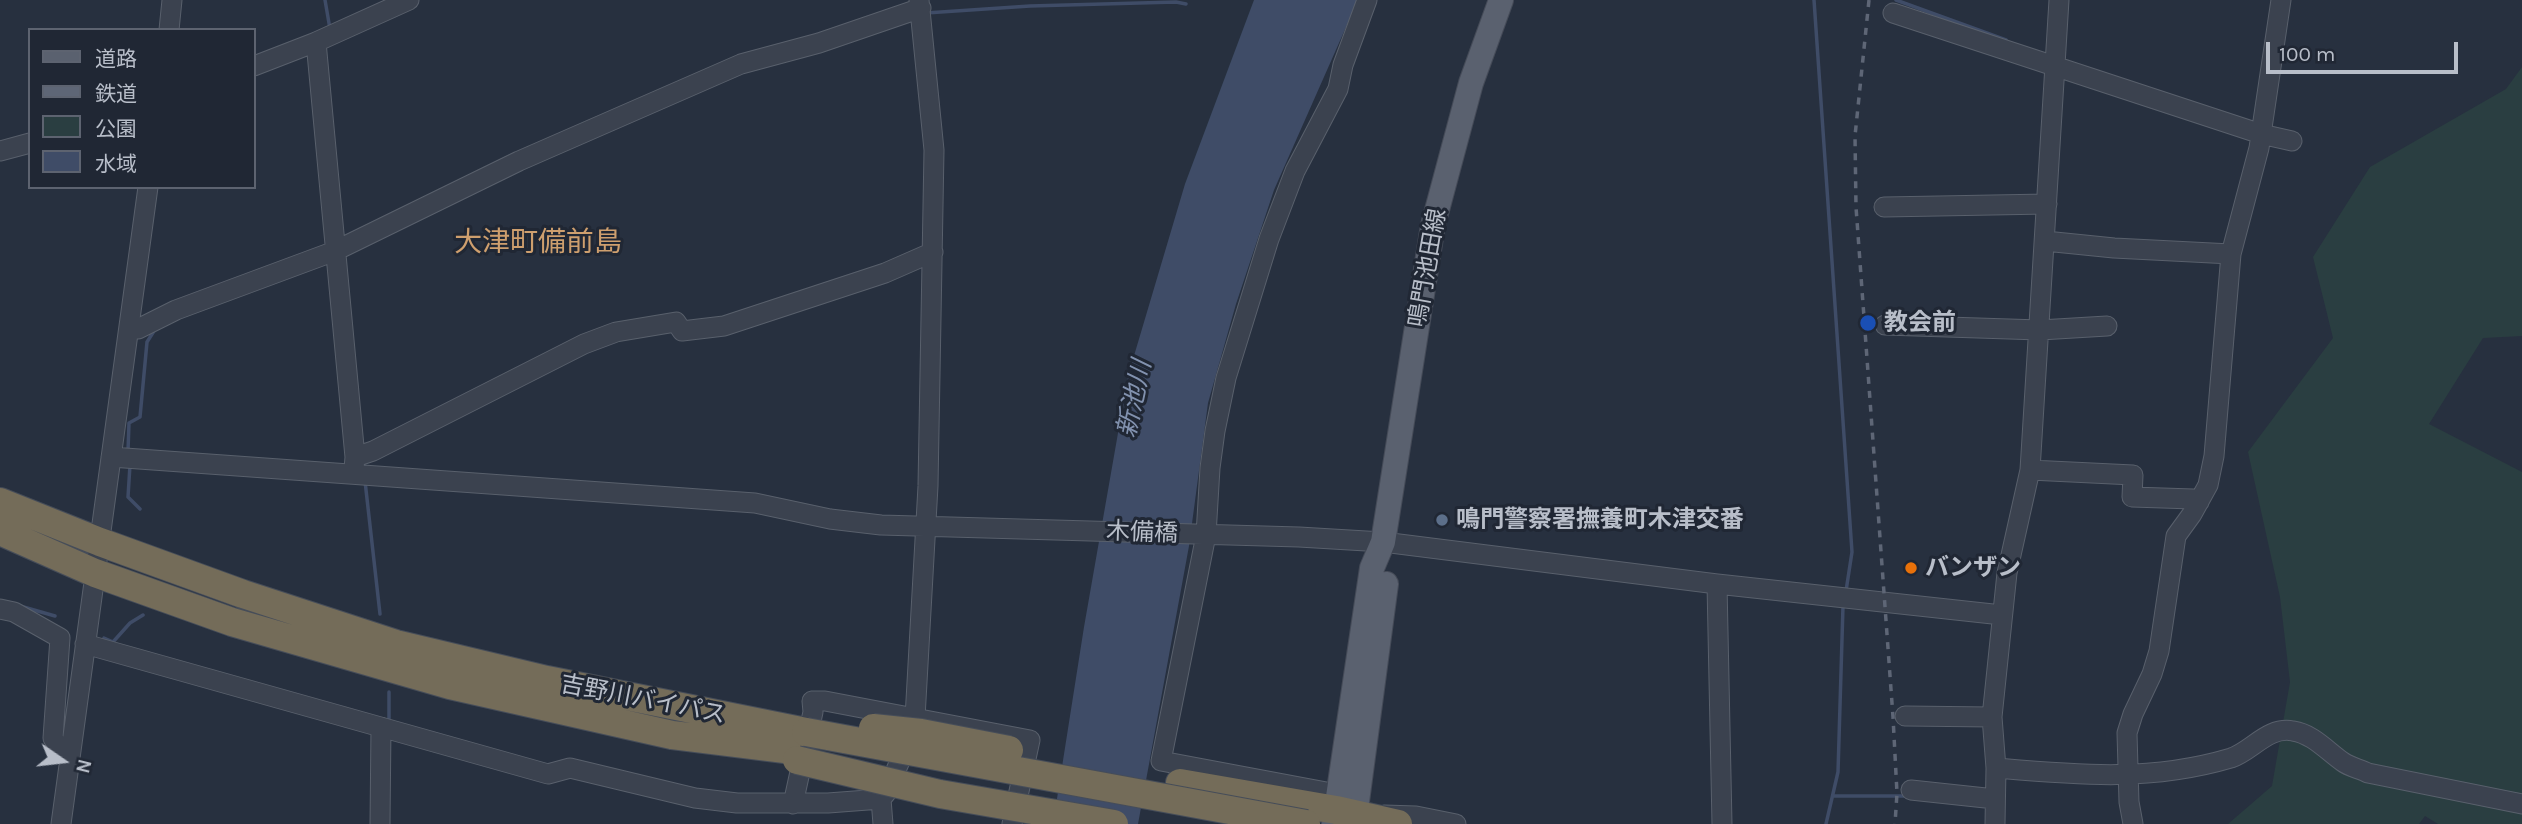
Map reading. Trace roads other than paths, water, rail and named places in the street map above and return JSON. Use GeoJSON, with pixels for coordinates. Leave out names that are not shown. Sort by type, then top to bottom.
{"type":"FeatureCollection","features":[{"type":"Feature","properties":{"kind":"highway","name":"吉野川バイパス"},"geometry":{"type":"LineString","coordinates":[[0,502],[243,594],[396,645],[547,680],[751,721],[803,742],[1204,824]]}},
{"type":"Feature","properties":{"kind":"highway","name":"吉野川バイパス"},"geometry":{"type":"LineString","coordinates":[[0,531],[95,573],[232,622],[413,675],[561,712],[672,735],[803,742],[1306,824]]}},
{"type":"Feature","properties":{"kind":"highway"},"geometry":{"type":"LineString","coordinates":[[803,742],[921,733],[1398,824]]}},
{"type":"Feature","properties":{"kind":"highway"},"geometry":{"type":"LineString","coordinates":[[803,742],[940,794],[1114,824]]}},
{"type":"Feature","properties":{"kind":"main road","name":"鳴門池田線"},"geometry":{"type":"LineString","coordinates":[[1344,813],[1388,570],[1383,542],[1433,225],[1471,83],[1501,0]]}},
{"type":"Feature","properties":{"kind":"street"},"geometry":{"type":"LineString","coordinates":[[169,28],[172,0]]}},
{"type":"Feature","properties":{"kind":"street"},"geometry":{"type":"LineString","coordinates":[[256,65],[316,43],[409,0]]}},
{"type":"Feature","properties":{"kind":"street"},"geometry":{"type":"LineString","coordinates":[[1367,0],[1343,65],[1338,89],[1295,171],[1269,239],[1226,378],[1215,431],[1202,535],[1161,761],[1344,813],[1416,816],[1456,824]]}},
{"type":"Feature","properties":{"kind":"street"},"geometry":{"type":"LineString","coordinates":[[1995,824],[1996,768],[1992,717],[2008,564],[2030,470],[2059,0]]}},
{"type":"Feature","properties":{"kind":"street"},"geometry":{"type":"LineString","coordinates":[[2133,824],[2127,733],[2159,652],[2176,536],[2208,485],[2214,456],[2231,254],[2261,134],[2281,0]]}},
{"type":"Feature","properties":{"kind":"street"},"geometry":{"type":"LineString","coordinates":[[130,329],[138,329],[176,310],[335,251],[519,161],[741,64],[819,43],[920,4],[934,150],[928,486],[915,718],[910,738],[881,799],[883,824]]}},
{"type":"Feature","properties":{"kind":"street"},"geometry":{"type":"LineString","coordinates":[[1893,13],[2261,134],[2292,141]]}},
{"type":"Feature","properties":{"kind":"street"},"geometry":{"type":"LineString","coordinates":[[316,43],[354,465]]}},
{"type":"Feature","properties":{"kind":"street"},"geometry":{"type":"LineString","coordinates":[[0,151],[28,144]]}},
{"type":"Feature","properties":{"kind":"street"},"geometry":{"type":"LineString","coordinates":[[61,824],[148,189]]}},
{"type":"Feature","properties":{"kind":"street"},"geometry":{"type":"LineString","coordinates":[[1884,207],[2047,204]]}},
{"type":"Feature","properties":{"kind":"street"},"geometry":{"type":"LineString","coordinates":[[2045,241],[2114,248],[2231,254]]}},
{"type":"Feature","properties":{"kind":"street"},"geometry":{"type":"LineString","coordinates":[[354,465],[373,451],[584,344],[616,332],[676,322],[682,331],[724,326],[885,273],[933,252]]}},
{"type":"Feature","properties":{"kind":"street"},"geometry":{"type":"LineString","coordinates":[[1885,325],[2040,330],[2107,326]]}},
{"type":"Feature","properties":{"kind":"street","name":"木備橋"},"geometry":{"type":"LineString","coordinates":[[111,457],[354,465],[755,503],[830,519],[881,526],[1383,542],[1717,584],[2002,615]]}},
{"type":"Feature","properties":{"kind":"street"},"geometry":{"type":"LineString","coordinates":[[2030,470],[2133,475],[2132,497],[2193,499],[2199,502]]}},
{"type":"Feature","properties":{"kind":"street"},"geometry":{"type":"LineString","coordinates":[[1717,584],[1722,824]]}},
{"type":"Feature","properties":{"kind":"street"},"geometry":{"type":"LineString","coordinates":[[0,609],[14,612],[61,638],[53,738],[59,748],[70,751]]}},
{"type":"Feature","properties":{"kind":"street"},"geometry":{"type":"LineString","coordinates":[[85,644],[548,774],[570,768],[695,798],[737,803],[793,804],[881,799]]}},
{"type":"Feature","properties":{"kind":"street"},"geometry":{"type":"LineString","coordinates":[[793,804],[813,712],[812,701],[825,701],[1030,740],[1012,824]]}},
{"type":"Feature","properties":{"kind":"street"},"geometry":{"type":"LineString","coordinates":[[1905,716],[1992,717]]}},
{"type":"Feature","properties":{"kind":"street"},"geometry":{"type":"LineString","coordinates":[[380,824],[381,727]]}},
{"type":"Feature","properties":{"kind":"street"},"geometry":{"type":"LineString","coordinates":[[1996,768],[2086,775],[2151,775],[2234,757],[2259,740],[2278,732],[2292,730],[2305,735],[2345,763],[2368,773],[2522,804]]}},
{"type":"Feature","properties":{"kind":"street"},"geometry":{"type":"LineString","coordinates":[[1911,790],[1995,799]]}},
{"type":"Feature","properties":{"kind":"water","name":"新池川"},"geometry":{"type":"Polygon","coordinates":[[[1254,0],[1358,0],[1274,190],[1236,304],[1208,403],[1189,546],[1138,824],[1053,824],[1128,376],[1185,184],[1254,0]]]}},
{"type":"Feature","properties":{"kind":"waterway"},"geometry":{"type":"LineString","coordinates":[[325,0],[330,29]]}},
{"type":"Feature","properties":{"kind":"waterway"},"geometry":{"type":"LineString","coordinates":[[1814,0],[1852,552],[1846,591]]}},
{"type":"Feature","properties":{"kind":"waterway"},"geometry":{"type":"LineString","coordinates":[[1896,0],[2006,40]]}},
{"type":"Feature","properties":{"kind":"waterway"},"geometry":{"type":"LineString","coordinates":[[926,13],[1030,6],[1176,2],[1186,4]]}},
{"type":"Feature","properties":{"kind":"waterway"},"geometry":{"type":"LineString","coordinates":[[128,451],[129,423],[140,417],[147,342],[154,331]]}},
{"type":"Feature","properties":{"kind":"waterway"},"geometry":{"type":"LineString","coordinates":[[130,465],[128,497],[140,509]]}},
{"type":"Feature","properties":{"kind":"waterway"},"geometry":{"type":"LineString","coordinates":[[365,481],[380,614]]}},
{"type":"Feature","properties":{"kind":"waterway"},"geometry":{"type":"LineString","coordinates":[[20,606],[55,616]]}},
{"type":"Feature","properties":{"kind":"waterway"},"geometry":{"type":"LineString","coordinates":[[1826,824],[1838,772],[1843,606]]}},
{"type":"Feature","properties":{"kind":"waterway"},"geometry":{"type":"LineString","coordinates":[[104,638],[113,642],[130,623],[143,615]]}},
{"type":"Feature","properties":{"kind":"waterway"},"geometry":{"type":"LineString","coordinates":[[389,692],[389,721]]}},
{"type":"Feature","properties":{"kind":"waterway"},"geometry":{"type":"LineString","coordinates":[[1833,796],[1905,796]]}},
{"type":"Feature","properties":{"kind":"railway"},"geometry":{"type":"LineString","coordinates":[[1869,0],[1855,136],[1856,207],[1893,717],[1897,793],[1895,824]]}},
{"type":"Feature","properties":{"kind":"place","name":"教会前"},"geometry":{"type":"Point","coordinates":[1868,323]}},
{"type":"Feature","properties":{"kind":"place","name":"鳴門警察署撫養町木津交番"},"geometry":{"type":"Point","coordinates":[1442,520]}},
{"type":"Feature","properties":{"kind":"place","name":"バンザン"},"geometry":{"type":"Point","coordinates":[1911,568]}},
{"type":"Feature","properties":{"kind":"district","name":"大津町備前島"},"geometry":{"type":"Point","coordinates":[538,243]}}]}
